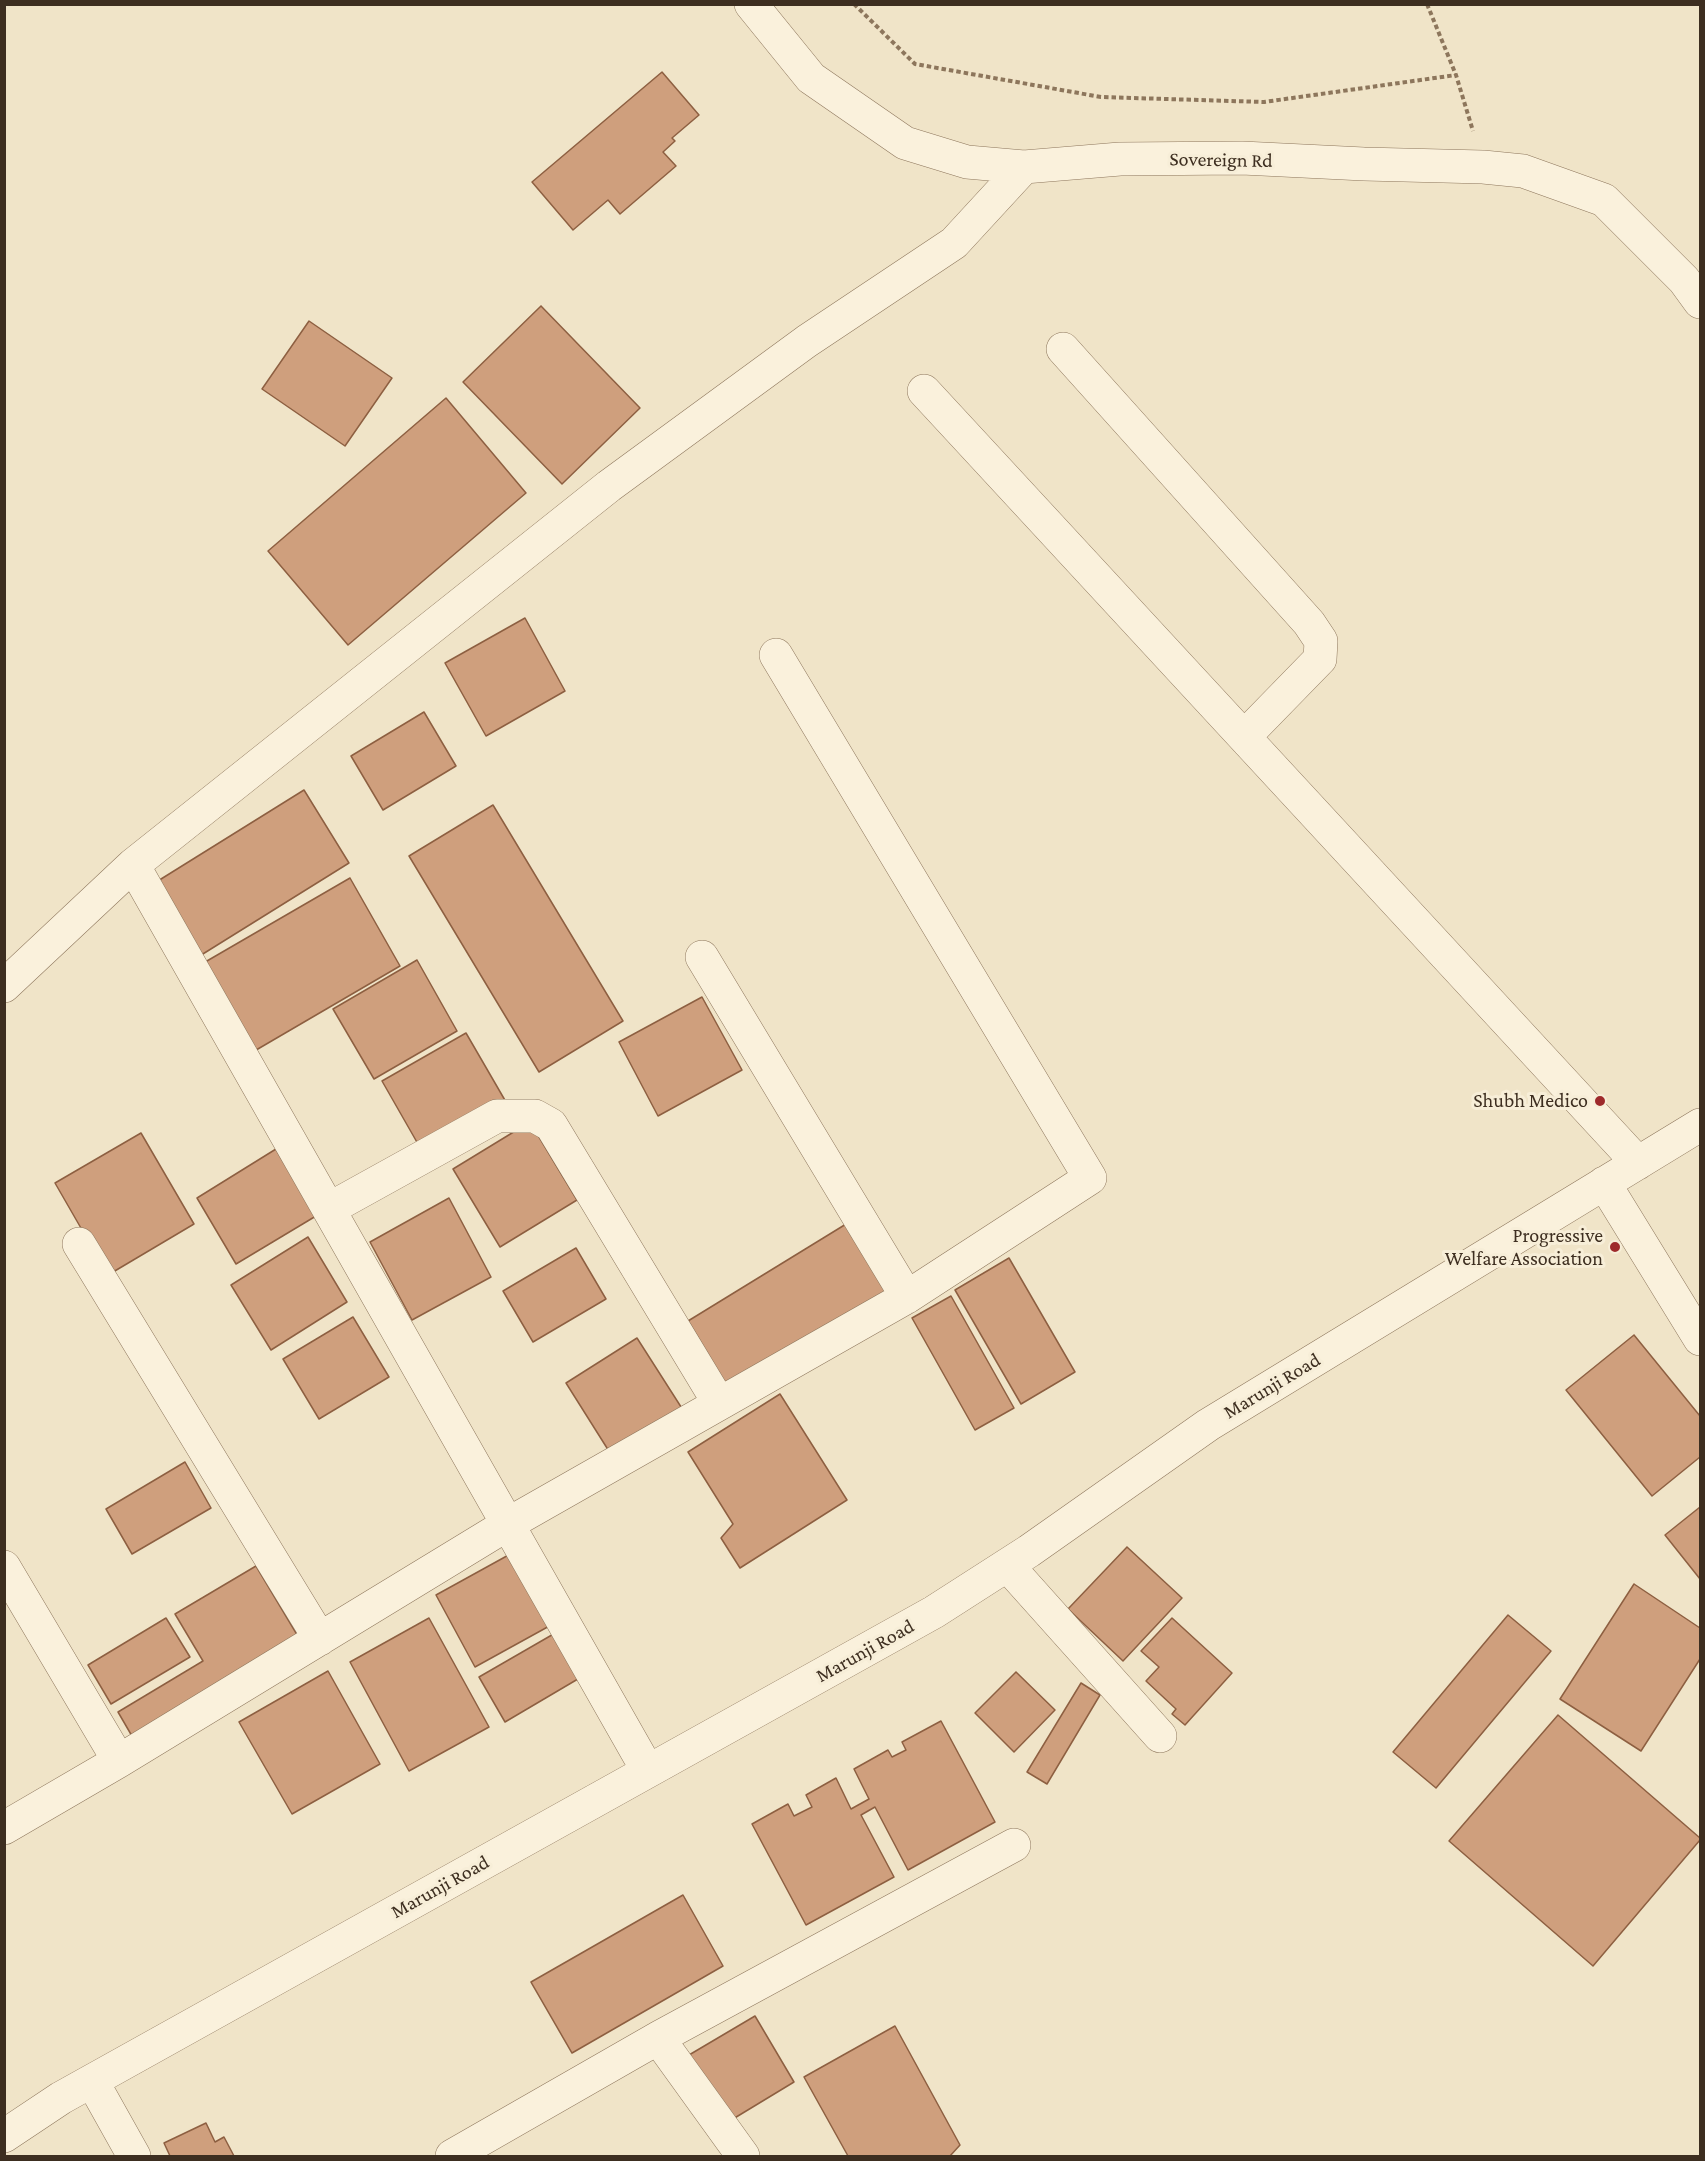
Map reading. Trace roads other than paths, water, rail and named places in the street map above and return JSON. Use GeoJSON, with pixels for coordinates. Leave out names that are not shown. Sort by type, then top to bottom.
{"type":"FeatureCollection","features":[{"type":"Feature","properties":{"kind":"street","name":"Sovereign Rd"},"geometry":{"type":"LineString","coordinates":[[751,4],[811,78],[905,143],[967,162],[1024,167],[1120,159],[1242,158],[1483,167],[1523,171],[1604,200],[1684,280],[1701,302]]}},
{"type":"Feature","properties":{"kind":"street"},"geometry":{"type":"LineString","coordinates":[[4,986],[133,865],[609,486],[807,341],[954,243],[1024,167]]}},
{"type":"Feature","properties":{"kind":"street"},"geometry":{"type":"LineString","coordinates":[[1063,349],[1309,623],[1321,641],[1320,659],[1244,737]]}},
{"type":"Feature","properties":{"kind":"street"},"geometry":{"type":"LineString","coordinates":[[924,391],[1638,1163]]}},
{"type":"Feature","properties":{"kind":"street"},"geometry":{"type":"LineString","coordinates":[[4,1828],[119,1761],[508,1524],[907,1297],[1090,1178],[776,655]]}},
{"type":"Feature","properties":{"kind":"street"},"geometry":{"type":"LineString","coordinates":[[133,865],[648,1771]]}},
{"type":"Feature","properties":{"kind":"street"},"geometry":{"type":"LineString","coordinates":[[702,957],[907,1297]]}},
{"type":"Feature","properties":{"kind":"street"},"geometry":{"type":"LineString","coordinates":[[329,1209],[497,1116],[535,1116],[551,1125],[719,1404]]}},
{"type":"Feature","properties":{"kind":"street","name":"Marunji Road"},"geometry":{"type":"LineString","coordinates":[[4,2136],[61,2098],[934,1612],[1007,1565],[1208,1425],[1701,1125]]}},
{"type":"Feature","properties":{"kind":"street"},"geometry":{"type":"LineString","coordinates":[[1604,1183],[1701,1339]]}},
{"type":"Feature","properties":{"kind":"street"},"geometry":{"type":"LineString","coordinates":[[79,1244],[320,1639]]}},
{"type":"Feature","properties":{"kind":"street"},"geometry":{"type":"LineString","coordinates":[[1007,1565],[1160,1736]]}},
{"type":"Feature","properties":{"kind":"street"},"geometry":{"type":"LineString","coordinates":[[4,1566],[119,1761]]}},
{"type":"Feature","properties":{"kind":"street"},"geometry":{"type":"LineString","coordinates":[[467,2153],[658,2038],[1014,1845]]}},
{"type":"Feature","properties":{"kind":"street"},"geometry":{"type":"LineString","coordinates":[[658,2038],[743,2157]]}},
{"type":"Feature","properties":{"kind":"street"},"geometry":{"type":"LineString","coordinates":[[92,2081],[134,2157]]}},
{"type":"Feature","properties":{"kind":"place","name":"Shubh Medico"},"geometry":{"type":"Point","coordinates":[1600,1101]}},
{"type":"Feature","properties":{"kind":"place","name":"Progressive Welfare Association"},"geometry":{"type":"Point","coordinates":[1615,1247]}}]}
